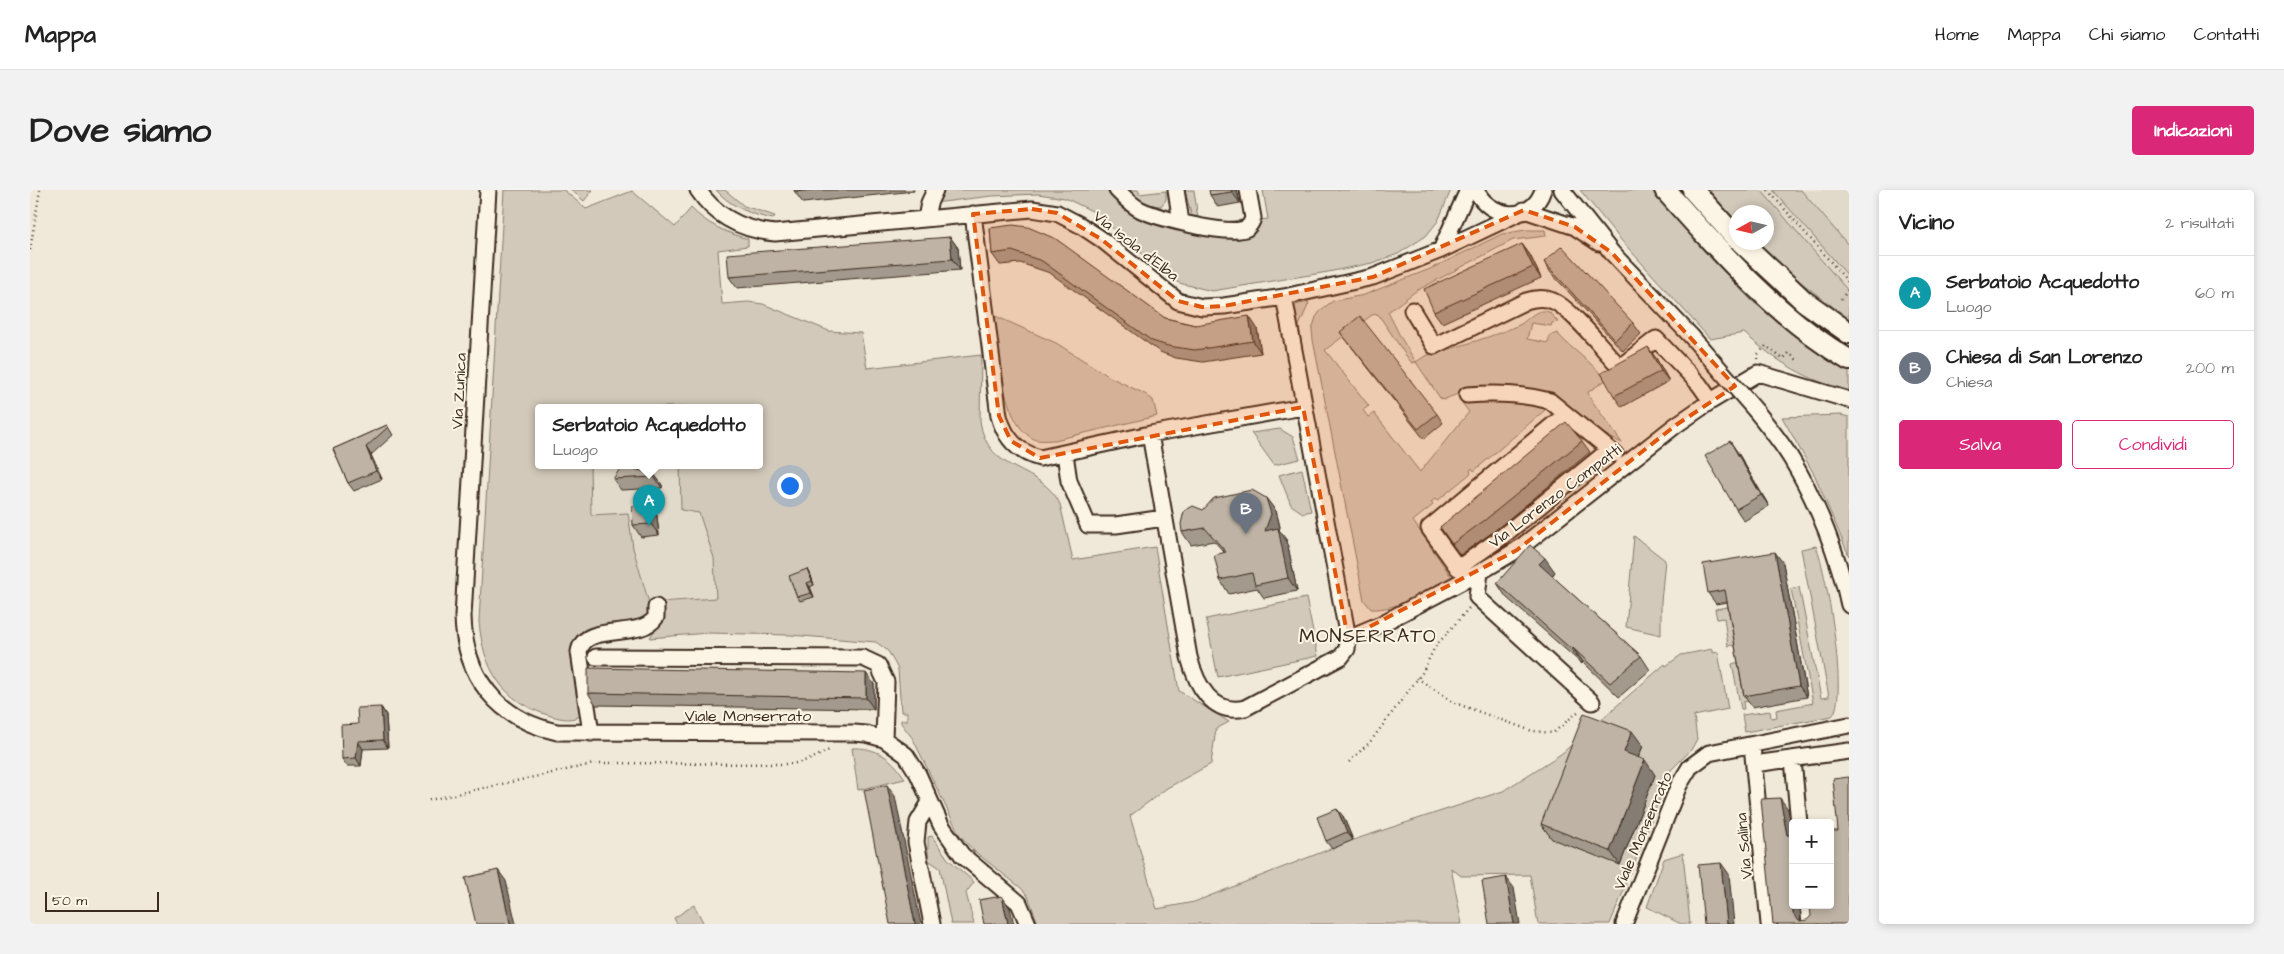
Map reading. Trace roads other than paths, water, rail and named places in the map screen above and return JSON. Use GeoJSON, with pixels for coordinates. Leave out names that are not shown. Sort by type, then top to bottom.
{"type":"FeatureCollection","features":[{"type":"Feature","properties":{"kind":"main road"},"geometry":{"type":"LineString","coordinates":[[1664,190],[1731,264],[1801,326],[1849,360]]}},
{"type":"Feature","properties":{"kind":"main road"},"geometry":{"type":"LineString","coordinates":[[1693,190],[1729,230]]}},
{"type":"Feature","properties":{"kind":"main road"},"geometry":{"type":"LineString","coordinates":[[1750,250],[1804,301],[1849,333]]}},
{"type":"Feature","properties":{"kind":"street","name":"Via Zunica"},"geometry":{"type":"LineString","coordinates":[[464,594],[488,190]]}},
{"type":"Feature","properties":{"kind":"street","name":"Via Isola d'Elba"},"geometry":{"type":"LineString","coordinates":[[698,190],[711,207],[722,215],[747,228],[775,233],[1032,209],[1057,213],[1101,239],[1178,301],[1202,307],[1224,306],[1284,297],[1373,277],[1441,250],[1532,207],[1541,196],[1543,190]]}},
{"type":"Feature","properties":{"kind":"street"},"geometry":{"type":"LineString","coordinates":[[926,218],[929,203],[935,190]]}},
{"type":"Feature","properties":{"kind":"street"},"geometry":{"type":"LineString","coordinates":[[1117,190],[1140,209],[1181,222],[1211,228],[1238,230],[1246,228],[1253,218],[1248,190]]}},
{"type":"Feature","properties":{"kind":"street"},"geometry":{"type":"LineString","coordinates":[[1176,190],[1181,222]]}},
{"type":"Feature","properties":{"kind":"street"},"geometry":{"type":"LineString","coordinates":[[1441,250],[1468,190]]}},
{"type":"Feature","properties":{"kind":"street"},"geometry":{"type":"LineString","coordinates":[[1476,190],[1480,200],[1491,209],[1505,214],[1522,212],[1576,227],[1612,253]]}},
{"type":"Feature","properties":{"kind":"street"},"geometry":{"type":"LineString","coordinates":[[1562,190],[1612,253],[1691,336],[1756,410],[1782,444],[1802,477],[1833,551],[1849,605]]}},
{"type":"Feature","properties":{"kind":"street"},"geometry":{"type":"LineString","coordinates":[[973,214],[1002,424],[1011,441],[1031,456],[1040,458],[1065,454],[1150,434],[1303,407]]}},
{"type":"Feature","properties":{"kind":"street"},"geometry":{"type":"LineString","coordinates":[[1150,434],[1192,669],[1203,691],[1216,705],[1229,710],[1245,708],[1341,657],[1347,649],[1348,638],[1303,407],[1284,297]]}},
{"type":"Feature","properties":{"kind":"street"},"geometry":{"type":"LineString","coordinates":[[1412,310],[1434,346],[1533,298],[1548,299],[1566,309],[1620,367],[1656,339],[1699,384],[1711,401]]}},
{"type":"Feature","properties":{"kind":"street","name":"Via Lorenzo Compatti"},"geometry":{"type":"LineString","coordinates":[[1348,638],[1381,624],[1480,572],[1516,550],[1626,463],[1711,401],[1758,373],[1849,400]]}},
{"type":"Feature","properties":{"kind":"street"},"geometry":{"type":"LineString","coordinates":[[1467,395],[1482,394],[1538,398],[1550,401],[1626,463]]}},
{"type":"Feature","properties":{"kind":"street"},"geometry":{"type":"LineString","coordinates":[[1566,414],[1429,528],[1458,568],[1499,538],[1609,450]]}},
{"type":"Feature","properties":{"kind":"street"},"geometry":{"type":"LineString","coordinates":[[1065,454],[1069,481],[1088,525],[1116,525],[1164,518]]}},
{"type":"Feature","properties":{"kind":"street"},"geometry":{"type":"LineString","coordinates":[[1480,572],[1477,597],[1591,701]]}},
{"type":"Feature","properties":{"kind":"street","name":"Viale Monserrato"},"geometry":{"type":"LineString","coordinates":[[464,594],[463,631],[468,653],[476,674],[494,699],[516,717],[543,729],[571,734],[854,733],[884,739],[906,755],[918,774],[941,825],[962,855],[1019,904],[1028,924]]}},
{"type":"Feature","properties":{"kind":"street"},"geometry":{"type":"LineString","coordinates":[[591,733],[578,652],[582,643],[590,637],[649,625],[656,617],[656,607]]}},
{"type":"Feature","properties":{"kind":"street"},"geometry":{"type":"LineString","coordinates":[[596,657],[863,658],[878,665],[886,682],[884,739]]}},
{"type":"Feature","properties":{"kind":"street","name":"Viale Monserrato"},"geometry":{"type":"LineString","coordinates":[[1624,924],[1679,785],[1690,767],[1709,753],[1849,725]]}},
{"type":"Feature","properties":{"kind":"street","name":"Via Salina"},"geometry":{"type":"LineString","coordinates":[[1752,745],[1769,924]]}},
{"type":"Feature","properties":{"kind":"street"},"geometry":{"type":"LineString","coordinates":[[1754,764],[1849,751]]}},
{"type":"Feature","properties":{"kind":"street"},"geometry":{"type":"LineString","coordinates":[[1793,760],[1799,819]]}},
{"type":"Feature","properties":{"kind":"street"},"geometry":{"type":"LineString","coordinates":[[930,802],[918,822],[916,842],[932,924]]}},
{"type":"Feature","properties":{"kind":"street"},"geometry":{"type":"LineString","coordinates":[[1808,909],[1810,924]]}},
{"type":"Feature","properties":{"kind":"place","name":"Serbatoio Acquedotto"},"geometry":{"type":"Point","coordinates":[649,526]}},
{"type":"Feature","properties":{"kind":"place","name":"Chiesa di San Lorenzo"},"geometry":{"type":"Point","coordinates":[1246,534]}},
{"type":"Feature","properties":{"kind":"district","name":"MONSERRATO"},"geometry":{"type":"Point","coordinates":[1368,636]}}]}
